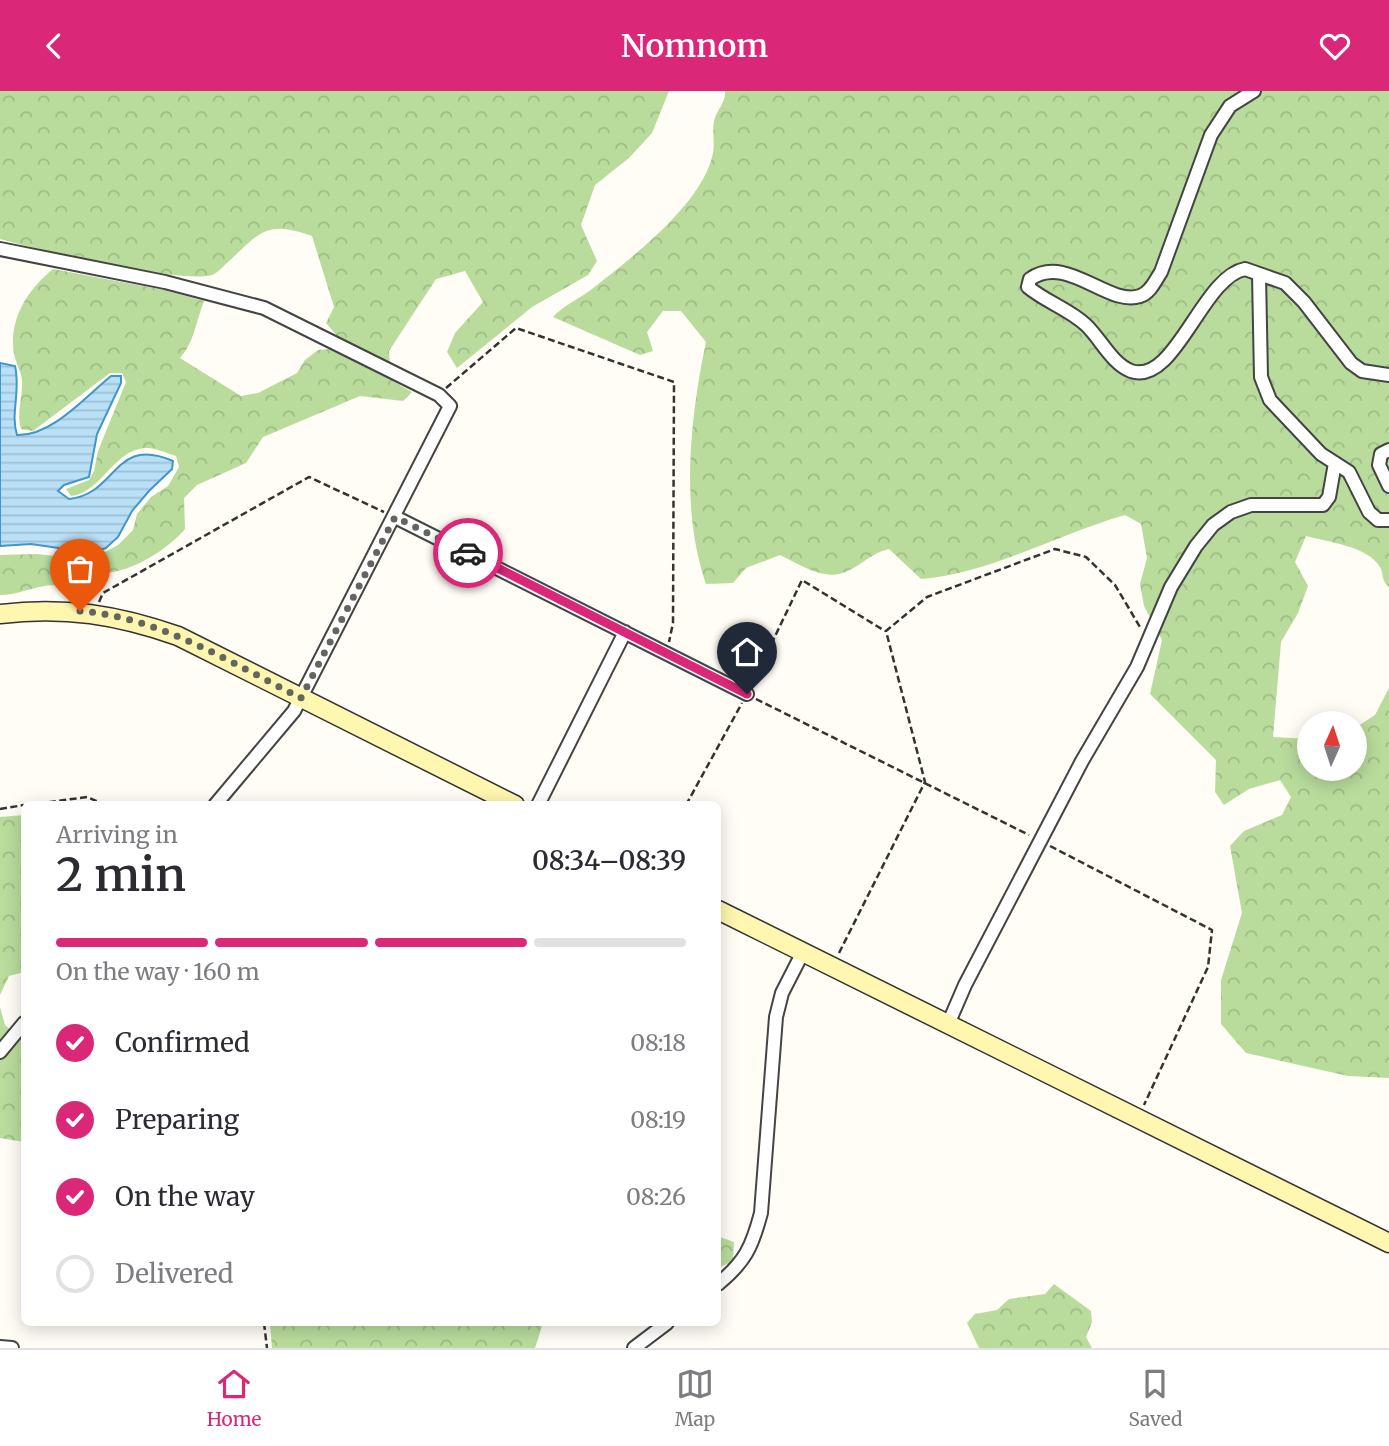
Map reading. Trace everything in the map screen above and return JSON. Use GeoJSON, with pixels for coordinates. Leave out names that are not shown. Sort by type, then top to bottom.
{"type":"FeatureCollection","features":[{"type":"Feature","properties":{"kind":"street"},"geometry":{"type":"LineString","coordinates":[[1254,91],[1230,106],[1211,135],[1161,272],[1148,292],[1137,298],[1121,295],[1074,276],[1049,273],[1038,274],[1030,279],[1028,287],[1087,325],[1117,361],[1132,371],[1145,370],[1164,361],[1176,348],[1224,278],[1245,269],[1285,283],[1304,302],[1351,363],[1362,371],[1389,375]]}},
{"type":"Feature","properties":{"kind":"street"},"geometry":{"type":"LineString","coordinates":[[0,249],[165,282],[264,308],[439,395],[450,406],[294,711],[218,801]]}},
{"type":"Feature","properties":{"kind":"street"},"geometry":{"type":"LineString","coordinates":[[1259,275],[1261,377],[1270,400],[1321,454],[1349,472],[1369,512],[1378,520],[1389,520]]}},
{"type":"Feature","properties":{"kind":"street"},"geometry":{"type":"LineString","coordinates":[[1389,450],[1381,454],[1379,465],[1389,486]]}},
{"type":"Feature","properties":{"kind":"street"},"geometry":{"type":"LineString","coordinates":[[948,1022],[1083,761],[1137,667],[1171,587],[1213,525],[1231,512],[1251,505],[1323,505],[1329,497],[1335,463]]}},
{"type":"Feature","properties":{"kind":"street"},"geometry":{"type":"LineString","coordinates":[[395,517],[747,694]]}},
{"type":"Feature","properties":{"kind":"street"},"geometry":{"type":"LineString","coordinates":[[0,614],[26,611],[96,612],[178,636],[506,801]]}},
{"type":"Feature","properties":{"kind":"street"},"geometry":{"type":"LineString","coordinates":[[540,801],[625,632]]}},
{"type":"Feature","properties":{"kind":"street"},"geometry":{"type":"LineString","coordinates":[[721,911],[1389,1243]]}},
{"type":"Feature","properties":{"kind":"street"},"geometry":{"type":"LineString","coordinates":[[721,1281],[735,1269],[753,1245],[761,1213],[776,1017],[782,993],[803,952]]}},
{"type":"Feature","properties":{"kind":"street"},"geometry":{"type":"LineString","coordinates":[[0,1052],[21,1028]]}},
{"type":"Feature","properties":{"kind":"street"},"geometry":{"type":"LineString","coordinates":[[634,1348],[663,1326]]}},
{"type":"Feature","properties":{"kind":"street"},"geometry":{"type":"LineString","coordinates":[[0,1346],[12,1348]]}},
{"type":"Feature","properties":{"kind":"path"},"geometry":{"type":"LineString","coordinates":[[439,395],[516,328],[674,382],[673,623],[667,652]]}},
{"type":"Feature","properties":{"kind":"path"},"geometry":{"type":"LineString","coordinates":[[96,612],[103,593],[309,477],[395,517]]}},
{"type":"Feature","properties":{"kind":"path"},"geometry":{"type":"LineString","coordinates":[[886,631],[927,597],[1055,549],[1086,557],[1106,576],[1115,585],[1148,639]]}},
{"type":"Feature","properties":{"kind":"path"},"geometry":{"type":"LineString","coordinates":[[688,801],[747,694],[802,580],[886,631],[925,782],[833,966]]}},
{"type":"Feature","properties":{"kind":"path"},"geometry":{"type":"LineString","coordinates":[[747,694],[1212,930],[1208,967],[1138,1117]]}},
{"type":"Feature","properties":{"kind":"path"},"geometry":{"type":"LineString","coordinates":[[56,801],[87,797],[96,801]]}},
{"type":"Feature","properties":{"kind":"path"},"geometry":{"type":"LineString","coordinates":[[0,809],[21,806]]}},
{"type":"Feature","properties":{"kind":"path"},"geometry":{"type":"LineString","coordinates":[[264,1326],[267,1348]]}},
{"type":"Feature","properties":{"kind":"green space"},"geometry":{"type":"Polygon","coordinates":[[[0,91],[669,91],[652,133],[629,158],[595,185],[581,225],[597,261],[588,275],[532,307],[457,368],[447,352],[455,333],[483,302],[465,271],[436,279],[389,351],[391,380],[412,392],[403,401],[360,396],[263,437],[246,463],[197,485],[184,498],[185,529],[169,545],[137,564],[81,583],[39,587],[0,595],[0,555],[37,554],[74,558],[100,555],[118,545],[133,530],[137,514],[151,497],[168,486],[179,467],[176,456],[149,448],[137,449],[118,461],[92,487],[82,493],[71,496],[66,489],[89,480],[94,471],[98,451],[126,382],[122,373],[110,373],[33,431],[21,429],[19,417],[22,380],[14,354],[14,329],[28,296],[53,269],[164,290],[204,301],[192,339],[180,358],[241,396],[258,393],[297,373],[305,360],[318,350],[331,349],[338,337],[326,323],[334,307],[312,236],[297,231],[266,231],[249,242],[219,271],[212,275],[195,276],[171,275],[108,264],[0,239],[0,91]]]}},
{"type":"Feature","properties":{"kind":"green space"},"geometry":{"type":"Polygon","coordinates":[[[725,91],[1389,91],[1389,587],[1380,567],[1366,554],[1306,536],[1295,562],[1308,586],[1298,613],[1281,642],[1273,737],[1297,738],[1297,781],[1367,781],[1367,720],[1375,715],[1389,688],[1389,1078],[1348,1076],[1246,1053],[1221,1024],[1221,980],[1242,913],[1230,846],[1244,831],[1282,815],[1291,797],[1280,780],[1249,789],[1224,805],[1215,792],[1216,760],[1150,694],[1162,640],[1144,606],[1140,584],[1147,558],[1141,524],[1125,515],[998,562],[947,576],[921,579],[889,549],[839,574],[816,572],[780,555],[746,568],[733,583],[706,584],[693,525],[690,463],[696,401],[706,342],[681,311],[663,311],[647,332],[653,351],[640,355],[553,317],[645,246],[681,210],[707,172],[713,153],[714,121],[725,91]]]}},
{"type":"Feature","properties":{"kind":"green space"},"geometry":{"type":"Polygon","coordinates":[[[21,815],[21,973],[9,976],[0,995],[0,817],[21,815]]]}},
{"type":"Feature","properties":{"kind":"green space"},"geometry":{"type":"Polygon","coordinates":[[[0,1007],[5,1025],[21,1038],[21,1142],[0,1138],[0,1007]]]}},
{"type":"Feature","properties":{"kind":"green space"},"geometry":{"type":"Polygon","coordinates":[[[721,1237],[734,1242],[733,1261],[721,1267],[721,1237]]]}},
{"type":"Feature","properties":{"kind":"green space"},"geometry":{"type":"Polygon","coordinates":[[[1054,1284],[1091,1311],[1092,1322],[1086,1337],[1092,1348],[979,1348],[967,1323],[975,1314],[997,1310],[1009,1299],[1045,1294],[1054,1284]]]}},
{"type":"Feature","properties":{"kind":"green space"},"geometry":{"type":"Polygon","coordinates":[[[270,1326],[542,1326],[535,1348],[272,1348],[270,1326]]]}},
{"type":"Feature","properties":{"kind":"water"},"geometry":{"type":"Polygon","coordinates":[[[0,363],[15,366],[17,435],[43,429],[67,414],[111,376],[121,376],[121,383],[97,434],[89,477],[64,485],[58,491],[69,499],[85,495],[127,460],[138,455],[153,455],[173,461],[172,469],[132,511],[118,537],[106,548],[93,553],[31,544],[0,546],[0,363]]]}},
{"type":"Feature","properties":{"kind":"way so far"},"geometry":{"type":"LineString","coordinates":[[80,611],[137,622],[178,636],[301,698],[395,517],[468,553]]}},
{"type":"Feature","properties":{"kind":"route"},"geometry":{"type":"LineString","coordinates":[[468,553],[747,694]]}}]}
